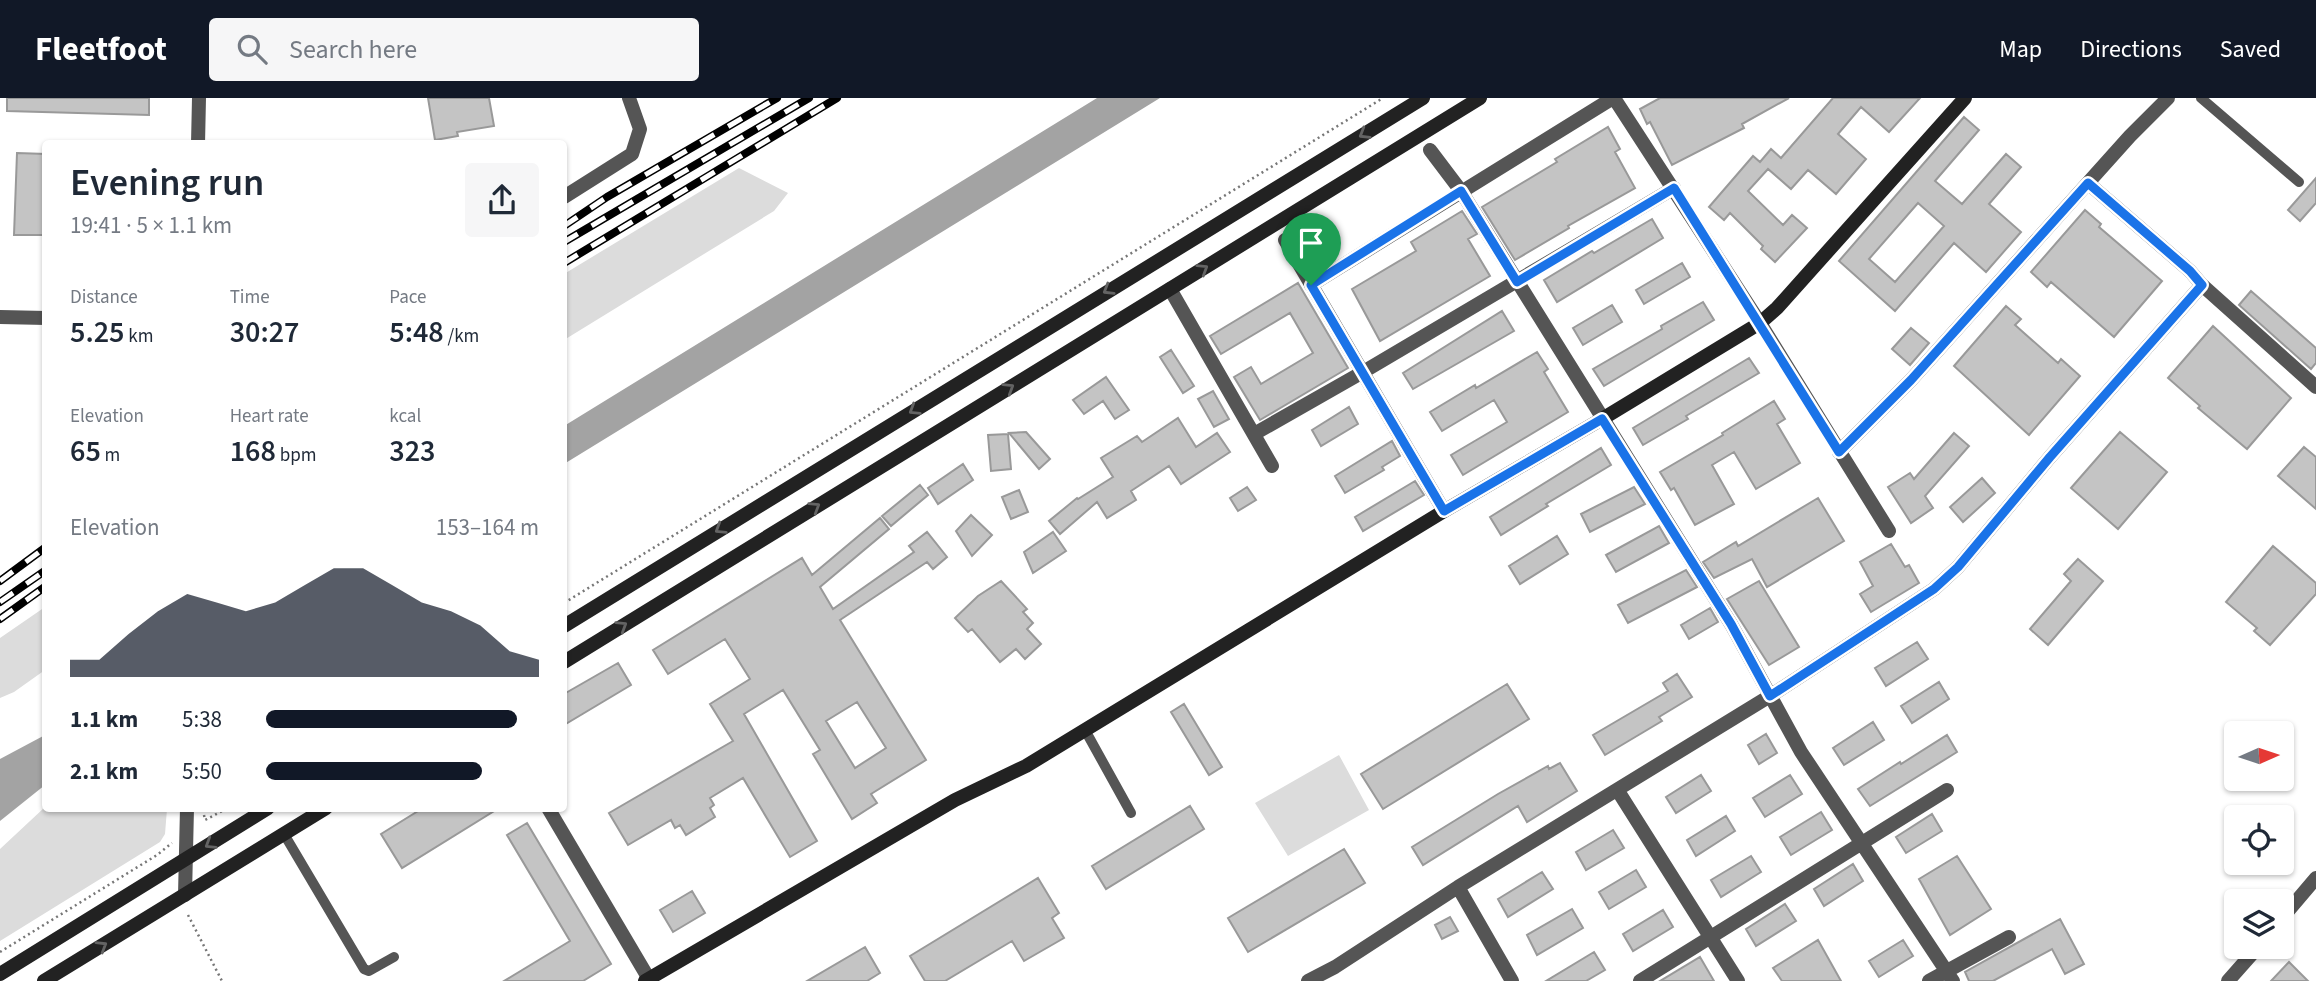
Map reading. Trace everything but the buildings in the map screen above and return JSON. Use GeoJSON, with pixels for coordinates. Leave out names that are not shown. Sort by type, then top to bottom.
{"type":"FeatureCollection","features":[{"type":"Feature","properties":{"kind":"street"},"geometry":{"type":"LineString","coordinates":[[198,140],[199,98]]}},
{"type":"Feature","properties":{"kind":"street"},"geometry":{"type":"LineString","coordinates":[[567,195],[632,154],[640,130],[629,98]]}},
{"type":"Feature","properties":{"kind":"street"},"geometry":{"type":"LineString","coordinates":[[567,624],[1423,98]]}},
{"type":"Feature","properties":{"kind":"street"},"geometry":{"type":"LineString","coordinates":[[567,660],[1480,98]]}},
{"type":"Feature","properties":{"kind":"street"},"geometry":{"type":"LineString","coordinates":[[1311,285],[1614,98],[1760,323],[1889,531]]}},
{"type":"Feature","properties":{"kind":"street"},"geometry":{"type":"LineString","coordinates":[[550,812],[647,980],[955,800],[1026,766],[1444,511],[1760,323],[1777,308],[1965,98]]}},
{"type":"Feature","properties":{"kind":"street"},"geometry":{"type":"LineString","coordinates":[[1839,452],[1911,380],[2130,136],[2168,98]]}},
{"type":"Feature","properties":{"kind":"street"},"geometry":{"type":"LineString","coordinates":[[1430,150],[1461,191],[1724,613],[1801,752],[1950,976]]}},
{"type":"Feature","properties":{"kind":"street"},"geometry":{"type":"LineString","coordinates":[[2088,183],[2190,271],[2202,285],[2316,387]]}},
{"type":"Feature","properties":{"kind":"street"},"geometry":{"type":"LineString","coordinates":[[1254,434],[1674,188]]}},
{"type":"Feature","properties":{"kind":"street"},"geometry":{"type":"LineString","coordinates":[[1285,240],[1444,511]]}},
{"type":"Feature","properties":{"kind":"street"},"geometry":{"type":"LineString","coordinates":[[1308,981],[1335,967],[1458,887],[1770,696],[1934,589],[1958,567],[2050,457],[2202,285]]}},
{"type":"Feature","properties":{"kind":"street"},"geometry":{"type":"LineString","coordinates":[[1170,289],[1272,466]]}},
{"type":"Feature","properties":{"kind":"street"},"geometry":{"type":"LineString","coordinates":[[0,317],[42,318]]}},
{"type":"Feature","properties":{"kind":"street"},"geometry":{"type":"LineString","coordinates":[[1640,981],[1947,790]]}},
{"type":"Feature","properties":{"kind":"street"},"geometry":{"type":"LineString","coordinates":[[1618,791],[1738,981]]}},
{"type":"Feature","properties":{"kind":"street"},"geometry":{"type":"LineString","coordinates":[[185,895],[187,812]]}},
{"type":"Feature","properties":{"kind":"street"},"geometry":{"type":"LineString","coordinates":[[0,974],[262,812]]}},
{"type":"Feature","properties":{"kind":"street"},"geometry":{"type":"LineString","coordinates":[[44,981],[320,812]]}},
{"type":"Feature","properties":{"kind":"street"},"geometry":{"type":"LineString","coordinates":[[2294,905],[2316,878]]}},
{"type":"Feature","properties":{"kind":"street"},"geometry":{"type":"LineString","coordinates":[[1458,887],[1512,981]]}},
{"type":"Feature","properties":{"kind":"street"},"geometry":{"type":"LineString","coordinates":[[1929,981],[1950,976],[2009,936]]}},
{"type":"Feature","properties":{"kind":"street"},"geometry":{"type":"LineString","coordinates":[[2228,981],[2247,959]]}},
{"type":"Feature","properties":{"kind":"lane"},"geometry":{"type":"LineString","coordinates":[[2201,98],[2300,182]]}},
{"type":"Feature","properties":{"kind":"lane"},"geometry":{"type":"LineString","coordinates":[[1085,730],[1131,813]]}},
{"type":"Feature","properties":{"kind":"lane"},"geometry":{"type":"LineString","coordinates":[[284,834],[364,969],[369,971],[394,957]]}},
{"type":"Feature","properties":{"kind":"path"},"geometry":{"type":"LineString","coordinates":[[567,601],[1383,98]]}},
{"type":"Feature","properties":{"kind":"path"},"geometry":{"type":"LineString","coordinates":[[203,812],[205,820],[220,812]]}},
{"type":"Feature","properties":{"kind":"path"},"geometry":{"type":"LineString","coordinates":[[0,952],[158,855],[172,843]]}},
{"type":"Feature","properties":{"kind":"path"},"geometry":{"type":"LineString","coordinates":[[188,915],[222,981]]}},
{"type":"Feature","properties":{"kind":"shaded area"},"geometry":{"type":"Polygon","coordinates":[[[1097,98],[1160,98],[567,462],[567,424],[1097,98]]]}},
{"type":"Feature","properties":{"kind":"shaded area"},"geometry":{"type":"Polygon","coordinates":[[[739,168],[788,193],[774,211],[567,338],[567,272],[739,168]]]}},
{"type":"Feature","properties":{"kind":"shaded area"},"geometry":{"type":"Polygon","coordinates":[[[42,609],[42,672],[14,692],[0,698],[0,638],[42,609]]]}},
{"type":"Feature","properties":{"kind":"shaded area"},"geometry":{"type":"Polygon","coordinates":[[[42,737],[42,787],[0,821],[0,759],[42,737]]]}},
{"type":"Feature","properties":{"kind":"shaded area"},"geometry":{"type":"Polygon","coordinates":[[[1339,755],[1369,810],[1288,856],[1255,803],[1339,755]]]}},
{"type":"Feature","properties":{"kind":"shaded area"},"geometry":{"type":"Polygon","coordinates":[[[42,810],[42,812],[167,812],[165,834],[160,842],[0,941],[0,849],[42,810]]]}},
{"type":"Feature","properties":{"kind":"railway"},"geometry":{"type":"LineString","coordinates":[[567,224],[607,197],[777,98]]}},
{"type":"Feature","properties":{"kind":"railway"},"geometry":{"type":"LineString","coordinates":[[567,240],[809,98]]}},
{"type":"Feature","properties":{"kind":"railway"},"geometry":{"type":"LineString","coordinates":[[567,261],[837,98]]}},
{"type":"Feature","properties":{"kind":"railway"},"geometry":{"type":"LineString","coordinates":[[0,581],[42,550]]}},
{"type":"Feature","properties":{"kind":"railway"},"geometry":{"type":"LineString","coordinates":[[0,602],[42,573]]}},
{"type":"Feature","properties":{"kind":"railway"},"geometry":{"type":"LineString","coordinates":[[0,619],[42,589]]}},
{"type":"Feature","properties":{"kind":"route"},"geometry":{"type":"LineString","coordinates":[[2088,183],[2190,271],[2202,285],[2050,457],[1958,567],[1934,589],[1770,696],[1731,624],[1602,419],[1444,511],[1311,285],[1461,191],[1517,282],[1674,188],[1839,452],[1911,380],[2088,183]]}}]}
